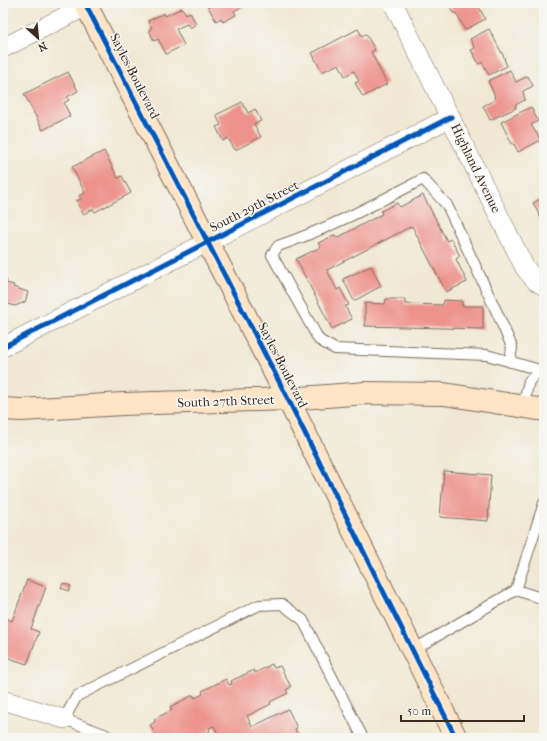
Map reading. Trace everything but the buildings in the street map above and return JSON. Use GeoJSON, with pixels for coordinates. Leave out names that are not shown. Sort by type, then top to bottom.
{"type":"FeatureCollection","features":[{"type":"Feature","properties":{"kind":"street","name":"Highland Avenue"},"geometry":{"type":"LineString","coordinates":[[393,3],[526,268],[536,281],[544,286]]}},
{"type":"Feature","properties":{"kind":"street"},"geometry":{"type":"LineString","coordinates":[[3,48],[88,4]]}},
{"type":"Feature","properties":{"kind":"street","name":"Sayles Boulevard"},"geometry":{"type":"LineString","coordinates":[[88,4],[288,399],[456,738]]}},
{"type":"Feature","properties":{"kind":"street","name":"South 29th Street"},"geometry":{"type":"LineString","coordinates":[[3,347],[450,117]]}},
{"type":"Feature","properties":{"kind":"street","name":"South 27th Street"},"geometry":{"type":"LineString","coordinates":[[3,409],[21,410],[123,404],[288,399],[366,393],[444,394],[534,408]]}},
{"type":"Feature","properties":{"kind":"street"},"geometry":{"type":"LineString","coordinates":[[3,700],[64,720]]}},
{"type":"Feature","properties":{"kind":"lane"},"geometry":{"type":"LineString","coordinates":[[510,362],[512,347],[447,205],[422,179],[346,218],[299,239],[278,246],[272,255],[319,340],[334,349],[487,355],[510,362],[542,370]]}},
{"type":"Feature","properties":{"kind":"lane"},"geometry":{"type":"LineString","coordinates":[[534,408],[529,382],[542,370]]}},
{"type":"Feature","properties":{"kind":"lane"},"geometry":{"type":"LineString","coordinates":[[413,650],[516,590],[544,503]]}},
{"type":"Feature","properties":{"kind":"lane"},"geometry":{"type":"LineString","coordinates":[[516,590],[544,599]]}},
{"type":"Feature","properties":{"kind":"lane"},"geometry":{"type":"LineString","coordinates":[[110,738],[104,734],[64,720],[77,696],[259,605],[282,604],[303,620],[363,738]]}},
{"type":"Feature","properties":{"kind":"cycle path"},"geometry":{"type":"LineString","coordinates":[[85,3],[288,399],[456,738]]}},
{"type":"Feature","properties":{"kind":"cycle path"},"geometry":{"type":"LineString","coordinates":[[3,347],[451,117]]}}]}
